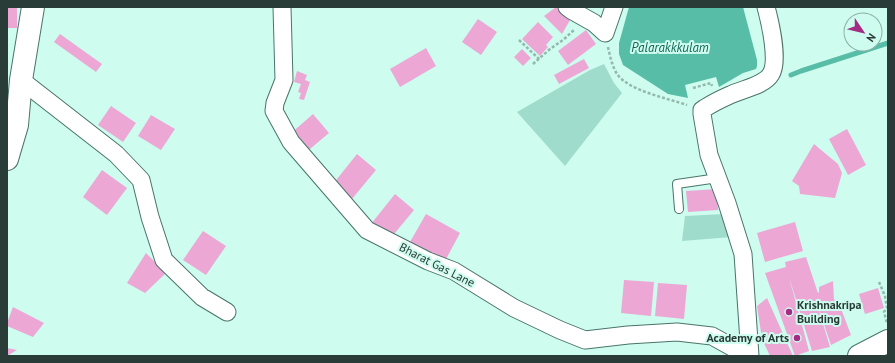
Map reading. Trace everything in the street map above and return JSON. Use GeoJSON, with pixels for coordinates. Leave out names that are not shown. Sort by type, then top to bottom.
{"type":"FeatureCollection","features":[{"type":"Feature","properties":{"kind":"main road"},"geometry":{"type":"LineString","coordinates":[[7,159],[33,7]]}},
{"type":"Feature","properties":{"kind":"main road"},"geometry":{"type":"LineString","coordinates":[[859,356],[888,341]]}},
{"type":"Feature","properties":{"kind":"street","name":"Bharat Gas Lane"},"geometry":{"type":"LineString","coordinates":[[282,7],[284,80],[274,103],[274,111],[290,142],[367,230],[428,261],[454,271],[514,308],[585,340],[628,335],[677,332],[712,336],[749,356]]}},
{"type":"Feature","properties":{"kind":"street"},"geometry":{"type":"LineString","coordinates":[[566,7],[606,21]]}},
{"type":"Feature","properties":{"kind":"street"},"geometry":{"type":"LineString","coordinates":[[749,356],[743,254],[727,203],[709,155],[702,110],[731,94],[763,82],[771,75],[775,65],[771,26],[766,7]]}},
{"type":"Feature","properties":{"kind":"street"},"geometry":{"type":"LineString","coordinates":[[21,80],[116,154],[140,180],[164,260],[202,297],[227,312]]}},
{"type":"Feature","properties":{"kind":"lane"},"geometry":{"type":"LineString","coordinates":[[679,209],[677,184],[718,178]]}},
{"type":"Feature","properties":{"kind":"path"},"geometry":{"type":"LineString","coordinates":[[533,64],[582,23],[606,21],[612,63],[616,73],[623,80],[633,87],[702,110]]}},
{"type":"Feature","properties":{"kind":"path"},"geometry":{"type":"LineString","coordinates":[[519,40],[539,59]]}},
{"type":"Feature","properties":{"kind":"path"},"geometry":{"type":"LineString","coordinates":[[693,88],[711,83],[713,88]]}},
{"type":"Feature","properties":{"kind":"path"},"geometry":{"type":"LineString","coordinates":[[879,282],[885,296],[887,308],[884,312],[888,325]]}},
{"type":"Feature","properties":{"kind":"shaded area"},"geometry":{"type":"Polygon","coordinates":[[[604,64],[614,83],[622,93],[565,166],[517,112],[590,70],[604,64]]]}},
{"type":"Feature","properties":{"kind":"shaded area"},"geometry":{"type":"Polygon","coordinates":[[[724,214],[732,237],[682,241],[685,216],[724,214]]]}},
{"type":"Feature","properties":{"kind":"water","name":"Palarakkkulam"},"geometry":{"type":"Polygon","coordinates":[[[629,7],[743,7],[757,60],[756,69],[743,73],[719,87],[716,77],[685,85],[688,98],[668,94],[623,65],[619,54],[619,43],[629,7]]]}},
{"type":"Feature","properties":{"kind":"building"},"geometry":{"type":"Polygon","coordinates":[[[7,7],[17,7],[17,28],[7,28],[7,7]]]}},
{"type":"Feature","properties":{"kind":"building"},"geometry":{"type":"Polygon","coordinates":[[[556,7],[563,7],[573,15],[562,34],[544,16],[556,7]]]}},
{"type":"Feature","properties":{"kind":"building"},"geometry":{"type":"Polygon","coordinates":[[[478,19],[497,32],[481,55],[462,42],[478,19]]]}},
{"type":"Feature","properties":{"kind":"building"},"geometry":{"type":"Polygon","coordinates":[[[538,22],[553,37],[546,45],[548,47],[540,56],[522,39],[538,22]]]}},
{"type":"Feature","properties":{"kind":"building"},"geometry":{"type":"Polygon","coordinates":[[[586,30],[596,44],[568,65],[558,51],[586,30]]]}},
{"type":"Feature","properties":{"kind":"building"},"geometry":{"type":"Polygon","coordinates":[[[60,34],[102,64],[96,72],[54,42],[60,34]]]}},
{"type":"Feature","properties":{"kind":"building"},"geometry":{"type":"Polygon","coordinates":[[[426,48],[436,66],[400,87],[390,69],[426,48]]]}},
{"type":"Feature","properties":{"kind":"building"},"geometry":{"type":"Polygon","coordinates":[[[522,49],[531,58],[523,66],[514,57],[522,49]]]}},
{"type":"Feature","properties":{"kind":"building"},"geometry":{"type":"Polygon","coordinates":[[[584,59],[589,68],[559,84],[554,75],[584,59]]]}},
{"type":"Feature","properties":{"kind":"building"},"geometry":{"type":"Polygon","coordinates":[[[297,71],[307,75],[305,80],[310,82],[304,100],[299,99],[301,93],[298,92],[301,84],[294,82],[297,71]]]}},
{"type":"Feature","properties":{"kind":"building"},"geometry":{"type":"Polygon","coordinates":[[[111,106],[136,123],[123,142],[98,125],[111,106]]]}},
{"type":"Feature","properties":{"kind":"building"},"geometry":{"type":"Polygon","coordinates":[[[313,114],[329,133],[304,154],[289,135],[313,114]]]}},
{"type":"Feature","properties":{"kind":"building"},"geometry":{"type":"Polygon","coordinates":[[[151,115],[175,129],[161,150],[138,136],[151,115]]]}},
{"type":"Feature","properties":{"kind":"building"},"geometry":{"type":"Polygon","coordinates":[[[847,129],[866,165],[848,175],[829,139],[847,129]]]}},
{"type":"Feature","properties":{"kind":"building"},"geometry":{"type":"Polygon","coordinates":[[[814,144],[838,164],[842,173],[835,198],[800,194],[799,186],[792,181],[814,144]]]}},
{"type":"Feature","properties":{"kind":"building"},"geometry":{"type":"Polygon","coordinates":[[[357,154],[376,170],[352,199],[333,184],[357,154]]]}},
{"type":"Feature","properties":{"kind":"building"},"geometry":{"type":"Polygon","coordinates":[[[102,170],[127,188],[107,215],[83,197],[102,170]]]}},
{"type":"Feature","properties":{"kind":"building"},"geometry":{"type":"Polygon","coordinates":[[[717,189],[718,210],[688,212],[686,191],[717,189]]]}},
{"type":"Feature","properties":{"kind":"building"},"geometry":{"type":"Polygon","coordinates":[[[395,194],[414,210],[390,239],[371,224],[395,194]]]}},
{"type":"Feature","properties":{"kind":"building"},"geometry":{"type":"Polygon","coordinates":[[[426,214],[460,233],[445,261],[410,242],[426,214]]]}},
{"type":"Feature","properties":{"kind":"building"},"geometry":{"type":"Polygon","coordinates":[[[795,222],[803,251],[765,262],[757,233],[795,222]]]}},
{"type":"Feature","properties":{"kind":"building"},"geometry":{"type":"Polygon","coordinates":[[[203,231],[226,246],[206,275],[183,260],[203,231]]]}},
{"type":"Feature","properties":{"kind":"building"},"geometry":{"type":"Polygon","coordinates":[[[146,253],[166,273],[145,293],[127,283],[146,253]]]}},
{"type":"Feature","properties":{"kind":"building"},"geometry":{"type":"Polygon","coordinates":[[[806,257],[818,293],[819,287],[833,281],[834,299],[840,306],[851,335],[831,345],[817,304],[830,347],[812,351],[789,277],[809,351],[795,356],[765,273],[786,267],[785,262],[806,257]]]}},
{"type":"Feature","properties":{"kind":"building"},"geometry":{"type":"Polygon","coordinates":[[[624,280],[654,282],[651,316],[621,313],[624,280]]]}},
{"type":"Feature","properties":{"kind":"building"},"geometry":{"type":"Polygon","coordinates":[[[658,283],[687,285],[684,319],[655,316],[658,283]]]}},
{"type":"Feature","properties":{"kind":"building"},"geometry":{"type":"Polygon","coordinates":[[[878,288],[884,308],[865,314],[859,294],[878,288]]]}},
{"type":"Feature","properties":{"kind":"building"},"geometry":{"type":"Polygon","coordinates":[[[767,298],[793,356],[770,356],[762,339],[757,306],[767,298]]]}},
{"type":"Feature","properties":{"kind":"building"},"geometry":{"type":"Polygon","coordinates":[[[13,307],[44,323],[33,337],[7,326],[13,307]]]}},
{"type":"Feature","properties":{"kind":"building"},"geometry":{"type":"Polygon","coordinates":[[[7,348],[17,350],[7,356],[7,348]]]}},
{"type":"Feature","properties":{"kind":"waterway"},"geometry":{"type":"LineString","coordinates":[[791,75],[888,43]]}},
{"type":"Feature","properties":{"kind":"place","name":"Krishnakripa Building"},"geometry":{"type":"Point","coordinates":[789,312]}},
{"type":"Feature","properties":{"kind":"place","name":"Academy of Arts"},"geometry":{"type":"Point","coordinates":[797,338]}}]}
